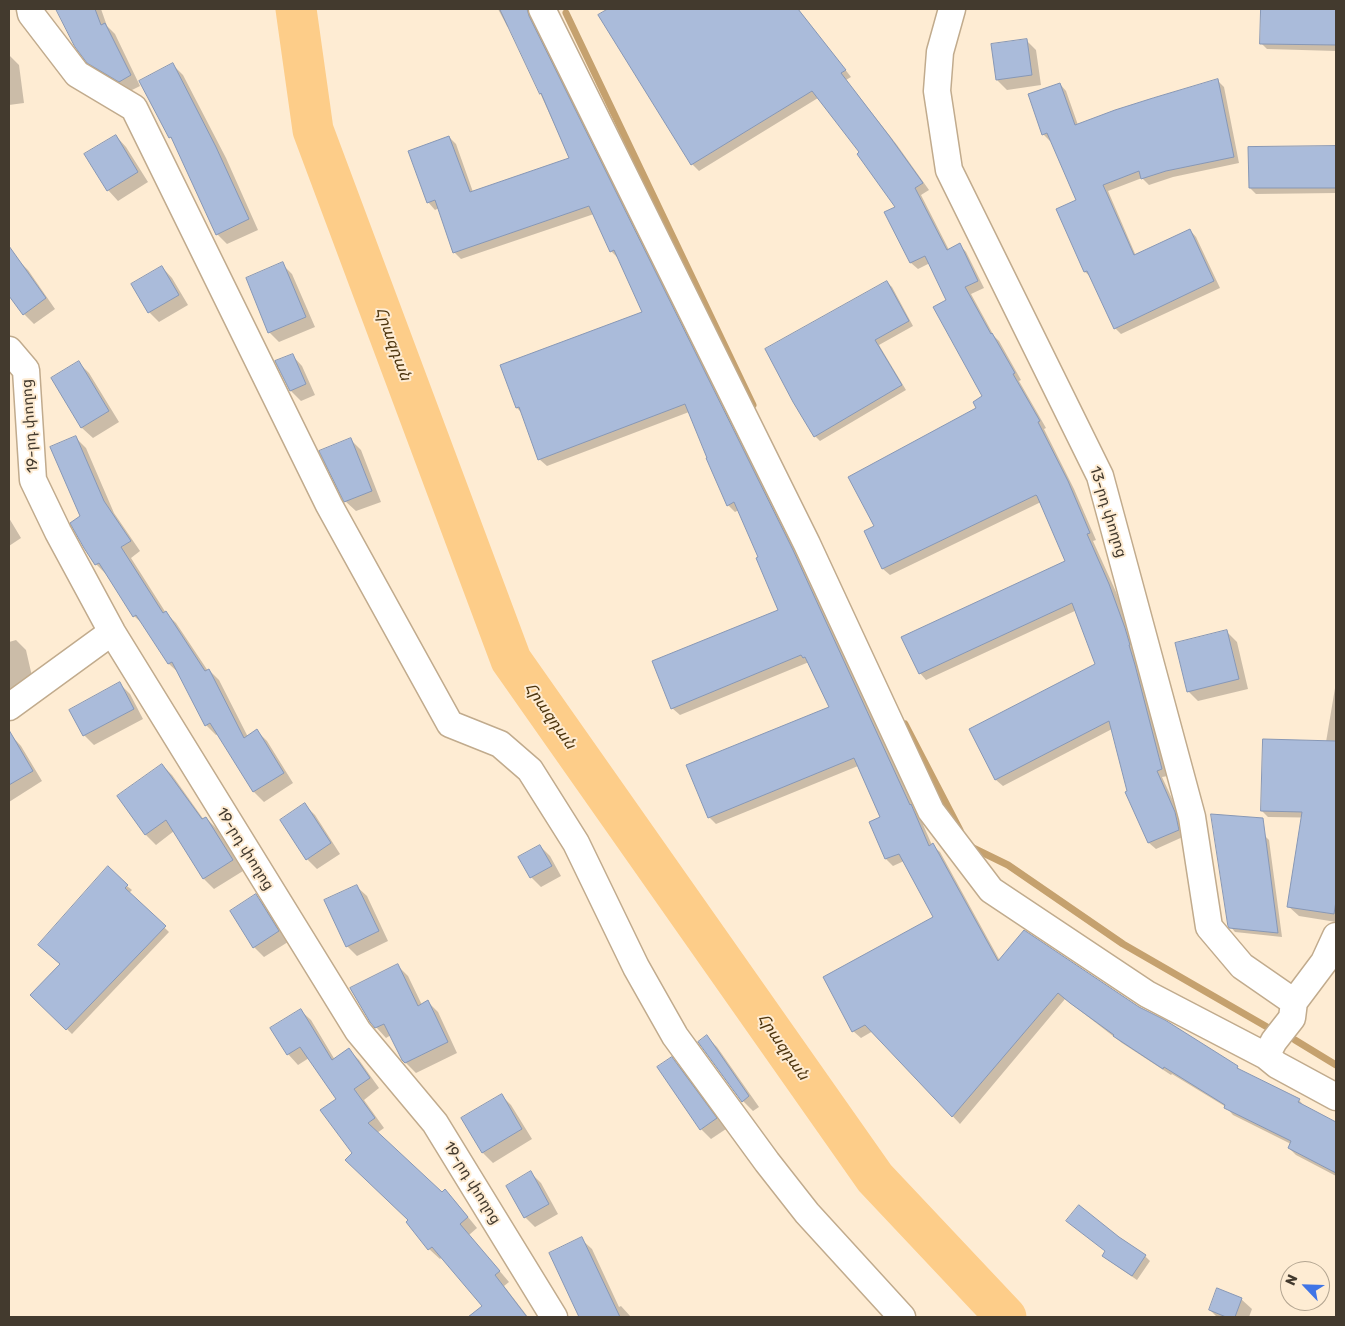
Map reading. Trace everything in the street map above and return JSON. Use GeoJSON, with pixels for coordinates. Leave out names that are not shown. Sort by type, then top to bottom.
{"type":"FeatureCollection","features":[{"type":"Feature","properties":{"kind":"street"},"geometry":{"type":"LineString","coordinates":[[30,9],[31,14],[77,74],[134,108],[329,505],[450,724],[500,744],[530,770],[576,844],[636,968],[675,1036],[767,1162],[807,1213],[902,1317]]}},
{"type":"Feature","properties":{"kind":"street"},"geometry":{"type":"LineString","coordinates":[[542,9],[807,544],[931,811],[991,890],[1146,994],[1266,1056],[1278,1065],[1336,1097]]}},
{"type":"Feature","properties":{"kind":"street","name":"13-րդ փողոց"},"geometry":{"type":"LineString","coordinates":[[952,9],[940,52],[937,91],[949,170],[1100,476],[1192,817],[1209,927],[1242,966],[1294,1002]]}},
{"type":"Feature","properties":{"kind":"street","name":"19-րդ փողոց"},"geometry":{"type":"LineString","coordinates":[[9,350],[26,370],[33,480],[58,532],[112,632],[358,1031],[435,1123],[554,1317]]}},
{"type":"Feature","properties":{"kind":"street"},"geometry":{"type":"LineString","coordinates":[[9,707],[112,632]]}},
{"type":"Feature","properties":{"kind":"street"},"geometry":{"type":"LineString","coordinates":[[1266,1056],[1274,1040],[1292,1018],[1294,1002],[1324,962],[1336,936]]}},
{"type":"Feature","properties":{"kind":"building"},"geometry":{"type":"Polygon","coordinates":[[[56,9],[95,9],[101,25],[105,23],[131,75],[119,82],[87,63],[75,47],[56,9]]]}},
{"type":"Feature","properties":{"kind":"building"},"geometry":{"type":"Polygon","coordinates":[[[500,9],[527,9],[793,550],[929,846],[933,843],[998,961],[1024,930],[1139,1007],[1165,1020],[1238,1066],[1237,1068],[1300,1099],[1298,1102],[1336,1122],[1336,1173],[1288,1148],[1291,1141],[1224,1108],[1225,1105],[1164,1067],[1163,1069],[1113,1036],[1058,993],[952,1117],[865,1025],[852,1032],[823,977],[933,917],[899,854],[885,859],[869,822],[880,817],[854,758],[708,818],[686,765],[829,707],[805,657],[803,658],[801,655],[671,709],[652,661],[778,610],[734,502],[727,506],[685,404],[538,460],[519,407],[516,408],[500,365],[642,312],[614,250],[610,252],[589,206],[453,253],[435,200],[427,203],[408,151],[449,136],[470,192],[569,158],[541,93],[500,9]]]}},
{"type":"Feature","properties":{"kind":"building"},"geometry":{"type":"Polygon","coordinates":[[[608,9],[798,9],[846,70],[841,73],[923,183],[915,188],[947,250],[960,243],[978,281],[965,287],[1015,373],[1013,374],[1040,421],[1038,422],[1068,481],[1090,533],[1087,534],[1109,584],[1125,628],[1162,769],[1157,771],[1175,812],[1179,830],[1148,843],[1125,792],[1127,791],[1109,721],[995,780],[969,729],[1095,664],[1072,603],[919,674],[901,637],[1065,561],[1036,495],[882,569],[864,531],[874,526],[848,477],[976,408],[973,402],[982,396],[933,307],[946,300],[925,256],[910,263],[884,212],[895,207],[857,154],[859,152],[812,91],[691,165],[598,15],[608,9]]]}},
{"type":"Feature","properties":{"kind":"building"},"geometry":{"type":"Polygon","coordinates":[[[1261,9],[1336,9],[1336,45],[1260,44],[1261,9]]]}},
{"type":"Feature","properties":{"kind":"building"},"geometry":{"type":"Polygon","coordinates":[[[1027,39],[1032,75],[996,80],[991,44],[1027,39]]]}},
{"type":"Feature","properties":{"kind":"building"},"geometry":{"type":"Polygon","coordinates":[[[173,63],[216,147],[249,219],[216,235],[171,137],[169,138],[139,81],[173,63]]]}},
{"type":"Feature","properties":{"kind":"building"},"geometry":{"type":"Polygon","coordinates":[[[1218,79],[1234,157],[1166,171],[1141,179],[1139,171],[1103,185],[1134,255],[1190,229],[1214,281],[1114,329],[1087,271],[1084,272],[1056,209],[1076,200],[1047,133],[1042,135],[1028,94],[1060,83],[1075,125],[1115,110],[1218,79]]]}},
{"type":"Feature","properties":{"kind":"building"},"geometry":{"type":"Polygon","coordinates":[[[116,135],[138,172],[107,191],[84,154],[116,135]]]}},
{"type":"Feature","properties":{"kind":"building"},"geometry":{"type":"Polygon","coordinates":[[[1336,146],[1336,188],[1249,188],[1248,147],[1336,146]]]}},
{"type":"Feature","properties":{"kind":"building"},"geometry":{"type":"Polygon","coordinates":[[[9,246],[46,298],[23,315],[9,296],[9,246]]]}},
{"type":"Feature","properties":{"kind":"building"},"geometry":{"type":"Polygon","coordinates":[[[283,262],[306,317],[268,333],[246,278],[283,262]]]}},
{"type":"Feature","properties":{"kind":"building"},"geometry":{"type":"Polygon","coordinates":[[[162,266],[179,295],[148,313],[131,284],[162,266]]]}},
{"type":"Feature","properties":{"kind":"building"},"geometry":{"type":"Polygon","coordinates":[[[887,281],[909,321],[875,340],[902,385],[814,437],[765,349],[887,281]]]}},
{"type":"Feature","properties":{"kind":"building"},"geometry":{"type":"Polygon","coordinates":[[[293,354],[306,384],[290,391],[275,361],[293,354]]]}},
{"type":"Feature","properties":{"kind":"building"},"geometry":{"type":"Polygon","coordinates":[[[79,361],[109,411],[81,428],[51,378],[79,361]]]}},
{"type":"Feature","properties":{"kind":"building"},"geometry":{"type":"Polygon","coordinates":[[[76,436],[104,501],[131,541],[121,547],[163,613],[166,611],[205,671],[209,669],[244,738],[257,729],[284,773],[253,792],[210,723],[205,726],[172,662],[168,664],[136,615],[133,617],[99,563],[95,565],[70,523],[80,516],[50,447],[76,436]]]}},
{"type":"Feature","properties":{"kind":"building"},"geometry":{"type":"Polygon","coordinates":[[[351,438],[372,491],[344,502],[319,451],[351,438]]]}},
{"type":"Feature","properties":{"kind":"building"},"geometry":{"type":"Polygon","coordinates":[[[1227,630],[1239,679],[1187,692],[1175,643],[1227,630]]]}},
{"type":"Feature","properties":{"kind":"building"},"geometry":{"type":"Polygon","coordinates":[[[120,682],[134,709],[83,736],[69,710],[120,682]]]}},
{"type":"Feature","properties":{"kind":"building"},"geometry":{"type":"Polygon","coordinates":[[[9,730],[33,771],[9,785],[9,730]]]}},
{"type":"Feature","properties":{"kind":"building"},"geometry":{"type":"Polygon","coordinates":[[[1263,739],[1336,741],[1336,901],[1334,914],[1287,907],[1302,812],[1261,811],[1263,739]]]}},
{"type":"Feature","properties":{"kind":"building"},"geometry":{"type":"Polygon","coordinates":[[[162,764],[202,819],[206,817],[233,860],[203,879],[166,820],[145,835],[117,796],[162,764]]]}},
{"type":"Feature","properties":{"kind":"building"},"geometry":{"type":"Polygon","coordinates":[[[305,803],[331,843],[306,860],[280,820],[305,803]]]}},
{"type":"Feature","properties":{"kind":"building"},"geometry":{"type":"Polygon","coordinates":[[[1211,814],[1263,818],[1278,933],[1229,928],[1211,814]]]}},
{"type":"Feature","properties":{"kind":"building"},"geometry":{"type":"Polygon","coordinates":[[[540,845],[552,866],[530,878],[518,857],[540,845]]]}},
{"type":"Feature","properties":{"kind":"building"},"geometry":{"type":"Polygon","coordinates":[[[108,866],[128,885],[125,888],[166,926],[66,1030],[30,995],[60,964],[38,945],[108,866]]]}},
{"type":"Feature","properties":{"kind":"building"},"geometry":{"type":"Polygon","coordinates":[[[357,885],[379,931],[346,947],[324,900],[357,885]]]}},
{"type":"Feature","properties":{"kind":"building"},"geometry":{"type":"Polygon","coordinates":[[[256,894],[279,931],[253,948],[230,911],[256,894]]]}},
{"type":"Feature","properties":{"kind":"building"},"geometry":{"type":"Polygon","coordinates":[[[398,964],[418,1006],[428,1000],[448,1042],[405,1063],[384,1024],[375,1028],[350,988],[398,964]]]}},
{"type":"Feature","properties":{"kind":"building"},"geometry":{"type":"Polygon","coordinates":[[[301,1009],[332,1060],[349,1048],[370,1078],[354,1089],[375,1118],[368,1123],[442,1192],[445,1189],[468,1217],[460,1224],[500,1271],[495,1275],[527,1317],[468,1317],[482,1306],[432,1247],[428,1250],[406,1222],[408,1220],[345,1160],[352,1153],[320,1110],[336,1099],[300,1047],[287,1055],[270,1028],[301,1009]]]}},
{"type":"Feature","properties":{"kind":"building"},"geometry":{"type":"Polygon","coordinates":[[[707,1035],[749,1096],[742,1102],[698,1042],[707,1035]]]}},
{"type":"Feature","properties":{"kind":"building"},"geometry":{"type":"Polygon","coordinates":[[[672,1057],[717,1118],[700,1130],[657,1067],[672,1057]]]}},
{"type":"Feature","properties":{"kind":"building"},"geometry":{"type":"Polygon","coordinates":[[[502,1094],[522,1129],[482,1153],[461,1118],[502,1094]]]}},
{"type":"Feature","properties":{"kind":"building"},"geometry":{"type":"Polygon","coordinates":[[[531,1171],[549,1204],[524,1218],[506,1186],[531,1171]]]}},
{"type":"Feature","properties":{"kind":"building"},"geometry":{"type":"Polygon","coordinates":[[[1079,1205],[1119,1237],[1146,1255],[1132,1276],[1102,1256],[1105,1251],[1066,1221],[1079,1205]]]}},
{"type":"Feature","properties":{"kind":"building"},"geometry":{"type":"Polygon","coordinates":[[[582,1237],[620,1317],[579,1317],[549,1253],[582,1237]]]}},
{"type":"Feature","properties":{"kind":"building"},"geometry":{"type":"Polygon","coordinates":[[[1217,1288],[1242,1298],[1235,1317],[1226,1317],[1209,1310],[1217,1288]]]}},
{"type":"Feature","properties":{"kind":"waterway","name":"Հրազդան"},"geometry":{"type":"LineString","coordinates":[[296,9],[313,130],[511,660],[875,1178],[1006,1317]]}},
{"type":"Feature","properties":{"kind":"waterway"},"geometry":{"type":"LineString","coordinates":[[566,13],[753,405]]}},
{"type":"Feature","properties":{"kind":"waterway"},"geometry":{"type":"LineString","coordinates":[[905,724],[960,830]]}},
{"type":"Feature","properties":{"kind":"waterway"},"geometry":{"type":"LineString","coordinates":[[969,846],[1008,865],[1123,944],[1274,1031]]}},
{"type":"Feature","properties":{"kind":"waterway"},"geometry":{"type":"LineString","coordinates":[[1295,1040],[1336,1065]]}}]}
